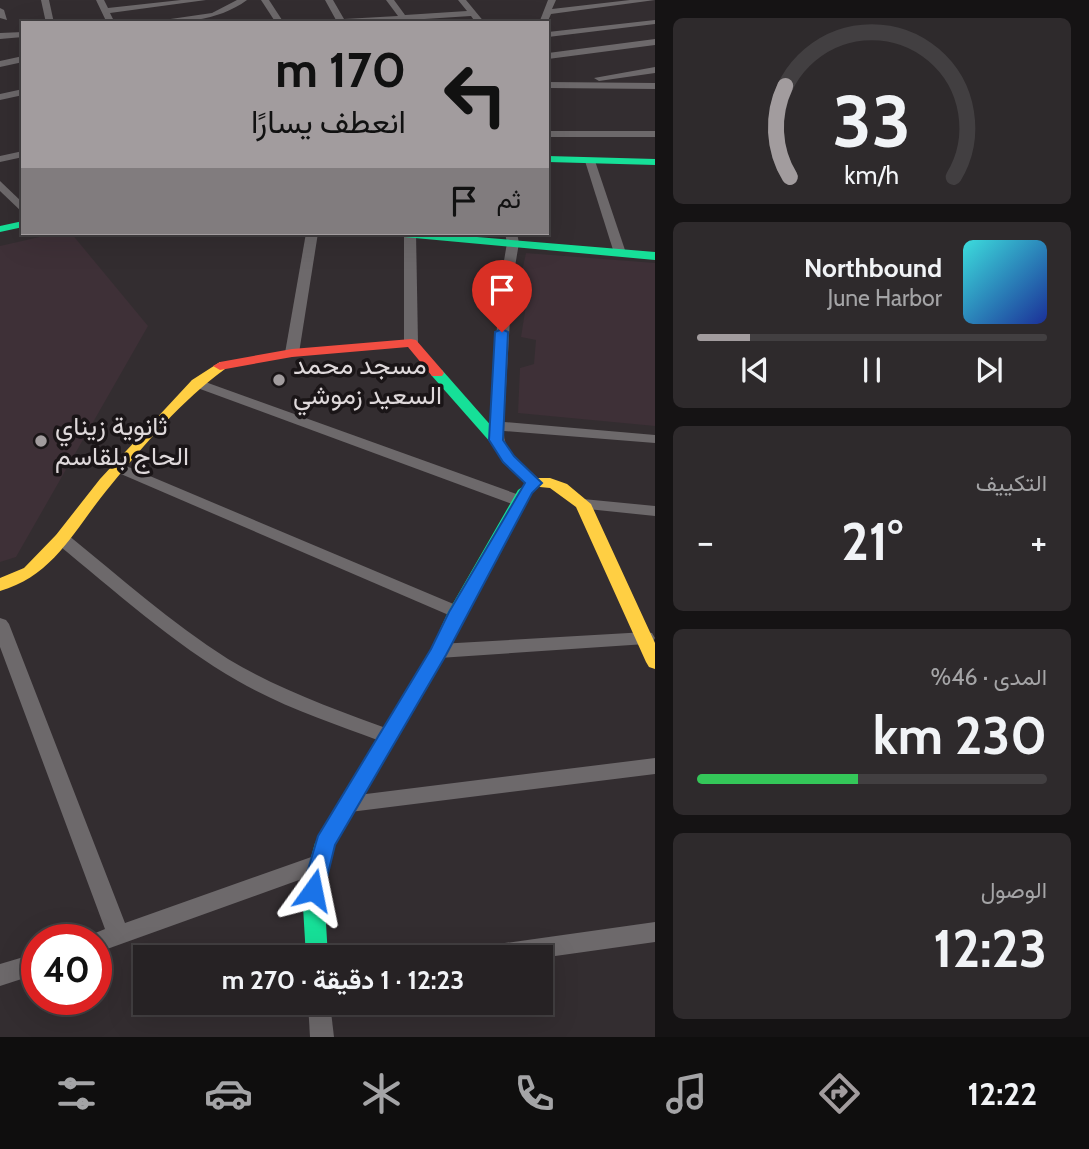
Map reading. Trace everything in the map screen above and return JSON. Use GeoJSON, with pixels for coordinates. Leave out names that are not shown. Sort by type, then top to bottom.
{"type":"FeatureCollection","features":[{"type":"Feature","properties":{"kind":"street"},"geometry":{"type":"LineString","coordinates":[[45,0],[50,21]]}},
{"type":"Feature","properties":{"kind":"street"},"geometry":{"type":"LineString","coordinates":[[100,0],[110,21]]}},
{"type":"Feature","properties":{"kind":"street"},"geometry":{"type":"LineString","coordinates":[[106,11],[202,0]]}},
{"type":"Feature","properties":{"kind":"street"},"geometry":{"type":"LineString","coordinates":[[164,21],[214,15],[243,0]]}},
{"type":"Feature","properties":{"kind":"street"},"geometry":{"type":"LineString","coordinates":[[265,0],[279,21]]}},
{"type":"Feature","properties":{"kind":"street"},"geometry":{"type":"LineString","coordinates":[[329,0],[341,21]]}},
{"type":"Feature","properties":{"kind":"street"},"geometry":{"type":"LineString","coordinates":[[390,0],[405,20]]}},
{"type":"Feature","properties":{"kind":"street"},"geometry":{"type":"LineString","coordinates":[[462,0],[479,21]]}},
{"type":"Feature","properties":{"kind":"street"},"geometry":{"type":"LineString","coordinates":[[541,0],[549,7],[651,0]]}},
{"type":"Feature","properties":{"kind":"street"},"geometry":{"type":"LineString","coordinates":[[645,1],[655,7]]}},
{"type":"Feature","properties":{"kind":"street"},"geometry":{"type":"LineString","coordinates":[[374,21],[473,13]]}},
{"type":"Feature","properties":{"kind":"street"},"geometry":{"type":"LineString","coordinates":[[549,35],[655,22]]}},
{"type":"Feature","properties":{"kind":"street"},"geometry":{"type":"LineString","coordinates":[[0,36],[21,34]]}},
{"type":"Feature","properties":{"kind":"street"},"geometry":{"type":"LineString","coordinates":[[549,57],[655,42]]}},
{"type":"Feature","properties":{"kind":"street"},"geometry":{"type":"LineString","coordinates":[[0,64],[21,60]]}},
{"type":"Feature","properties":{"kind":"street"},"geometry":{"type":"LineString","coordinates":[[550,87],[655,70]]}},
{"type":"Feature","properties":{"kind":"street"},"geometry":{"type":"LineString","coordinates":[[550,87],[655,86]]}},
{"type":"Feature","properties":{"kind":"street"},"geometry":{"type":"LineString","coordinates":[[550,87],[655,92]]}},
{"type":"Feature","properties":{"kind":"street"},"geometry":{"type":"LineString","coordinates":[[0,97],[21,92]]}},
{"type":"Feature","properties":{"kind":"street"},"geometry":{"type":"LineString","coordinates":[[549,134],[655,134]]}},
{"type":"Feature","properties":{"kind":"street"},"geometry":{"type":"LineString","coordinates":[[0,159],[21,154]]}},
{"type":"Feature","properties":{"kind":"street"},"geometry":{"type":"LineString","coordinates":[[549,159],[655,162]]}},
{"type":"Feature","properties":{"kind":"street"},"geometry":{"type":"LineString","coordinates":[[590,161],[620,253]]}},
{"type":"Feature","properties":{"kind":"street"},"geometry":{"type":"LineString","coordinates":[[0,184],[21,207]]}},
{"type":"Feature","properties":{"kind":"street"},"geometry":{"type":"LineString","coordinates":[[0,229],[21,224]]}},
{"type":"Feature","properties":{"kind":"street"},"geometry":{"type":"LineString","coordinates":[[292,353],[312,235]]}},
{"type":"Feature","properties":{"kind":"street"},"geometry":{"type":"LineString","coordinates":[[410,235],[411,343],[497,433],[509,459],[534,483],[556,483],[583,503],[655,662]]}},
{"type":"Feature","properties":{"kind":"street"},"geometry":{"type":"LineString","coordinates":[[436,235],[512,238],[655,256]]}},
{"type":"Feature","properties":{"kind":"street"},"geometry":{"type":"LineString","coordinates":[[497,433],[506,284],[512,238]]}},
{"type":"Feature","properties":{"kind":"street"},"geometry":{"type":"LineString","coordinates":[[0,585],[30,572],[62,539],[119,468],[197,383],[220,366],[292,353],[411,343]]}},
{"type":"Feature","properties":{"kind":"street"},"geometry":{"type":"LineString","coordinates":[[197,383],[520,501]]}},
{"type":"Feature","properties":{"kind":"street"},"geometry":{"type":"LineString","coordinates":[[497,433],[655,439]]}},
{"type":"Feature","properties":{"kind":"street"},"geometry":{"type":"LineString","coordinates":[[119,468],[457,612]]}},
{"type":"Feature","properties":{"kind":"street"},"geometry":{"type":"LineString","coordinates":[[316,945],[313,890],[317,864],[325,843],[439,650],[457,612],[520,501],[534,483]]}},
{"type":"Feature","properties":{"kind":"street"},"geometry":{"type":"LineString","coordinates":[[583,503],[655,511]]}},
{"type":"Feature","properties":{"kind":"street"},"geometry":{"type":"LineString","coordinates":[[62,539],[163,620],[245,677],[277,694],[387,736]]}},
{"type":"Feature","properties":{"kind":"street"},"geometry":{"type":"LineString","coordinates":[[0,624],[119,936]]}},
{"type":"Feature","properties":{"kind":"street"},"geometry":{"type":"LineString","coordinates":[[439,650],[646,638]]}},
{"type":"Feature","properties":{"kind":"street"},"geometry":{"type":"LineString","coordinates":[[350,804],[655,766]]}},
{"type":"Feature","properties":{"kind":"street"},"geometry":{"type":"LineString","coordinates":[[112,938],[317,864]]}},
{"type":"Feature","properties":{"kind":"street"},"geometry":{"type":"LineString","coordinates":[[553,946],[655,932]]}},
{"type":"Feature","properties":{"kind":"street"},"geometry":{"type":"LineString","coordinates":[[0,975],[21,968]]}},
{"type":"Feature","properties":{"kind":"street"},"geometry":{"type":"LineString","coordinates":[[320,1015],[322,1037]]}},
{"type":"Feature","properties":{"kind":"shaded area","name":"ثانوية زيناي الحاج بلقاسم"},"geometry":{"type":"Polygon","coordinates":[[[48,235],[73,235],[148,326],[16,557],[0,562],[0,246],[48,235]]]}},
{"type":"Feature","properties":{"kind":"shaded area"},"geometry":{"type":"Polygon","coordinates":[[[526,253],[655,263],[655,426],[518,413],[520,368],[534,364],[536,340],[521,337],[528,293],[519,285],[526,253]]]}},
{"type":"Feature","properties":{"kind":"traffic: fast"},"geometry":{"type":"LineString","coordinates":[[549,159],[655,162]]}},
{"type":"Feature","properties":{"kind":"traffic: fast"},"geometry":{"type":"LineString","coordinates":[[0,229],[21,224]]}},
{"type":"Feature","properties":{"kind":"traffic: fast"},"geometry":{"type":"LineString","coordinates":[[416,235],[655,256]]}},
{"type":"Feature","properties":{"kind":"traffic: fast"},"geometry":{"type":"LineString","coordinates":[[437,373],[496,440]]}},
{"type":"Feature","properties":{"kind":"traffic: fast"},"geometry":{"type":"LineString","coordinates":[[316,945],[313,890],[325,843],[439,651],[457,612],[526,490],[535,483]]}},
{"type":"Feature","properties":{"kind":"traffic: slow"},"geometry":{"type":"LineString","coordinates":[[0,585],[30,572],[62,539],[105,482],[197,383],[220,366]]}},
{"type":"Feature","properties":{"kind":"traffic: slow"},"geometry":{"type":"LineString","coordinates":[[535,483],[556,485],[567,490],[583,504],[655,662]]}},
{"type":"Feature","properties":{"kind":"traffic: jam"},"geometry":{"type":"LineString","coordinates":[[220,366],[292,353],[411,343],[437,373]]}},
{"type":"Feature","properties":{"kind":"place","name":"مسجد محمد السعيد زموشي"},"geometry":{"type":"Point","coordinates":[279,380]}},
{"type":"Feature","properties":{"kind":"place","name":"ثانوية زيناي الحاج بلقاسم"},"geometry":{"type":"Point","coordinates":[41,441]}},
{"type":"Feature","properties":{"kind":"route"},"geometry":{"type":"LineString","coordinates":[[313,890],[317,864],[325,843],[439,650],[457,612],[526,490],[534,483],[509,459],[496,440],[502,332]]}}]}
